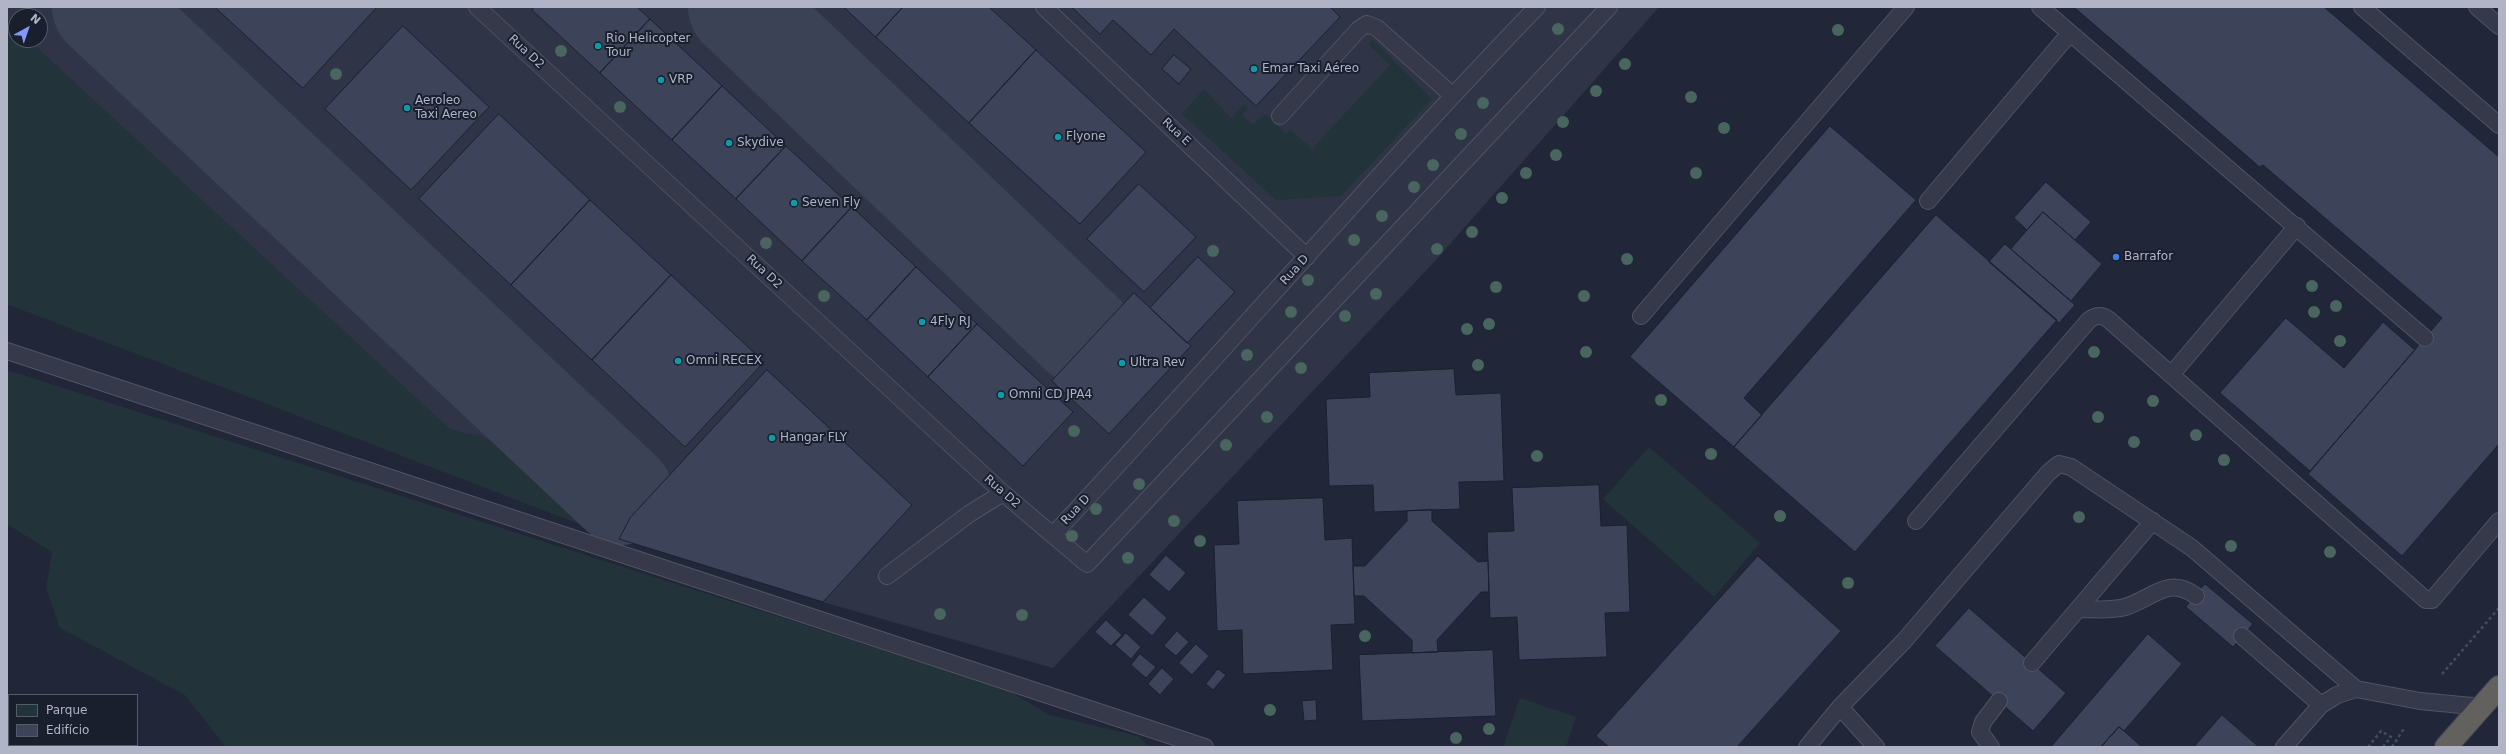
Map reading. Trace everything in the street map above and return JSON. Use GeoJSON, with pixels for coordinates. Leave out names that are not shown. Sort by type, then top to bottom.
{"type":"FeatureCollection","features":[{"type":"Feature","properties":{"kind":"highway"},"geometry":{"type":"LineString","coordinates":[[2446,747],[2499,686]]}},
{"type":"Feature","properties":{"kind":"lane","name":"Rua D2"},"geometry":{"type":"LineString","coordinates":[[477,7],[1003,493],[1088,564],[1609,7]]}},
{"type":"Feature","properties":{"kind":"lane","name":"Rua E"},"geometry":{"type":"LineString","coordinates":[[1044,7],[1307,257]]}},
{"type":"Feature","properties":{"kind":"lane","name":"Rua D"},"geometry":{"type":"LineString","coordinates":[[1053,535],[1307,257],[1452,95],[1537,7]]}},
{"type":"Feature","properties":{"kind":"lane"},"geometry":{"type":"LineString","coordinates":[[1641,316],[1906,7]]}},
{"type":"Feature","properties":{"kind":"lane"},"geometry":{"type":"LineString","coordinates":[[2040,7],[2297,226],[2425,338]]}},
{"type":"Feature","properties":{"kind":"lane"},"geometry":{"type":"LineString","coordinates":[[2362,7],[2499,125]]}},
{"type":"Feature","properties":{"kind":"lane"},"geometry":{"type":"LineString","coordinates":[[2477,7],[2499,26]]}},
{"type":"Feature","properties":{"kind":"lane"},"geometry":{"type":"LineString","coordinates":[[1280,116],[1359,29],[1367,24],[1377,28],[1452,95]]}},
{"type":"Feature","properties":{"kind":"lane"},"geometry":{"type":"LineString","coordinates":[[1928,201],[2070,33]]}},
{"type":"Feature","properties":{"kind":"lane"},"geometry":{"type":"LineString","coordinates":[[2171,375],[2297,226]]}},
{"type":"Feature","properties":{"kind":"lane"},"geometry":{"type":"LineString","coordinates":[[1916,521],[2088,320],[2095,315],[2103,316],[2108,319],[2426,600],[2432,600],[2499,521]]}},
{"type":"Feature","properties":{"kind":"lane"},"geometry":{"type":"LineString","coordinates":[[7,351],[1205,747]]}},
{"type":"Feature","properties":{"kind":"lane"},"geometry":{"type":"LineString","coordinates":[[1807,747],[1840,707],[1904,641],[2048,472],[2059,464],[2071,467],[2192,548],[2356,689]]}},
{"type":"Feature","properties":{"kind":"lane"},"geometry":{"type":"LineString","coordinates":[[887,576],[968,514],[1003,493]]}},
{"type":"Feature","properties":{"kind":"lane"},"geometry":{"type":"LineString","coordinates":[[2032,663],[2153,521]]}},
{"type":"Feature","properties":{"kind":"lane"},"geometry":{"type":"LineString","coordinates":[[2079,609],[2108,610],[2125,607],[2159,590],[2175,586],[2188,590],[2196,596]]}},
{"type":"Feature","properties":{"kind":"lane"},"geometry":{"type":"LineString","coordinates":[[2242,636],[2321,705]]}},
{"type":"Feature","properties":{"kind":"lane"},"geometry":{"type":"LineString","coordinates":[[2284,747],[2321,705],[2336,695],[2356,689],[2420,701],[2482,707]]}},
{"type":"Feature","properties":{"kind":"lane"},"geometry":{"type":"LineString","coordinates":[[1992,747],[1980,732],[1983,722],[1999,701]]}},
{"type":"Feature","properties":{"kind":"lane"},"geometry":{"type":"LineString","coordinates":[[1840,707],[1876,747]]}},
{"type":"Feature","properties":{"kind":"path"},"geometry":{"type":"LineString","coordinates":[[2368,747],[2381,731],[2391,738],[2382,747]]}},
{"type":"Feature","properties":{"kind":"shaded area"},"geometry":{"type":"Polygon","coordinates":[[[7,7],[1659,7],[1435,261],[1053,668],[823,602],[619,539],[7,304],[7,7]]]}},
{"type":"Feature","properties":{"kind":"green space"},"geometry":{"type":"Polygon","coordinates":[[[7,19],[8,48],[38,48],[449,428],[466,434],[478,435],[499,444],[513,459],[528,466],[541,481],[569,486],[606,505],[609,509],[610,524],[619,539],[7,304],[7,19]]]}},
{"type":"Feature","properties":{"kind":"green space"},"geometry":{"type":"Polygon","coordinates":[[[1373,40],[1432,99],[1341,196],[1276,200],[1182,114],[1204,89],[1231,118],[1243,105],[1248,109],[1242,115],[1253,125],[1261,117],[1267,115],[1286,134],[1290,129],[1312,149],[1390,65],[1368,44],[1373,40]]]}},
{"type":"Feature","properties":{"kind":"green space"},"geometry":{"type":"Polygon","coordinates":[[[7,370],[1005,689],[1050,715],[1138,736],[1150,747],[226,747],[185,695],[60,628],[46,588],[52,552],[7,524],[7,370]]]}},
{"type":"Feature","properties":{"kind":"green space"},"geometry":{"type":"Polygon","coordinates":[[[1649,447],[1760,543],[1714,597],[1603,499],[1649,447]]]}},
{"type":"Feature","properties":{"kind":"green space"},"geometry":{"type":"Polygon","coordinates":[[[1520,698],[1576,717],[1566,747],[1503,747],[1520,698]]]}},
{"type":"Feature","properties":{"kind":"building"},"geometry":{"type":"Polygon","coordinates":[[[215,7],[377,7],[303,88],[215,7]]]}},
{"type":"Feature","properties":{"kind":"building","name":"Rio Helicopter Tour"},"geometry":{"type":"Polygon","coordinates":[[[535,7],[637,7],[650,19],[600,73],[532,10],[535,7]]]}},
{"type":"Feature","properties":{"kind":"building"},"geometry":{"type":"Polygon","coordinates":[[[844,7],[903,7],[876,37],[844,7]]]}},
{"type":"Feature","properties":{"kind":"building"},"geometry":{"type":"Polygon","coordinates":[[[903,7],[989,7],[1036,50],[969,123],[876,37],[903,7]]]}},
{"type":"Feature","properties":{"kind":"building","name":"Emar Taxi Aéreo"},"geometry":{"type":"Polygon","coordinates":[[[1072,7],[1330,7],[1340,17],[1256,106],[1174,29],[1151,55],[1113,20],[1100,34],[1072,7]]]}},
{"type":"Feature","properties":{"kind":"building"},"geometry":{"type":"Polygon","coordinates":[[[2074,7],[2324,7],[2499,157],[2499,444],[2402,556],[2308,474],[2442,318],[2263,165],[2260,167],[2074,7]]]}},
{"type":"Feature","properties":{"kind":"building","name":"VRP"},"geometry":{"type":"Polygon","coordinates":[[[650,19],[722,86],[672,140],[600,73],[650,19]]]}},
{"type":"Feature","properties":{"kind":"building","name":"Aeroleo Taxi Aereo"},"geometry":{"type":"Polygon","coordinates":[[[403,26],[489,107],[411,190],[325,109],[403,26]]]}},
{"type":"Feature","properties":{"kind":"building","name":"Flyone"},"geometry":{"type":"Polygon","coordinates":[[[1036,50],[1146,152],[1080,224],[969,123],[1036,50]]]}},
{"type":"Feature","properties":{"kind":"building"},"geometry":{"type":"Polygon","coordinates":[[[1174,55],[1191,69],[1179,84],[1162,69],[1174,55]]]}},
{"type":"Feature","properties":{"kind":"building","name":"Skydive"},"geometry":{"type":"Polygon","coordinates":[[[722,86],[786,146],[736,199],[672,140],[722,86]]]}},
{"type":"Feature","properties":{"kind":"building"},"geometry":{"type":"Polygon","coordinates":[[[499,114],[590,200],[511,285],[419,199],[499,114]]]}},
{"type":"Feature","properties":{"kind":"building"},"geometry":{"type":"Polygon","coordinates":[[[1830,126],[1916,200],[1744,398],[1762,415],[1734,447],[1630,357],[1830,126]]]}},
{"type":"Feature","properties":{"kind":"building","name":"Seven Fly"},"geometry":{"type":"Polygon","coordinates":[[[786,146],[852,207],[802,261],[736,199],[786,146]]]}},
{"type":"Feature","properties":{"kind":"building"},"geometry":{"type":"Polygon","coordinates":[[[2046,182],[2091,222],[2075,240],[2043,212],[2027,230],[2014,218],[2046,182]]]}},
{"type":"Feature","properties":{"kind":"building"},"geometry":{"type":"Polygon","coordinates":[[[1139,184],[1196,237],[1144,292],[1087,239],[1139,184]]]}},
{"type":"Feature","properties":{"kind":"building"},"geometry":{"type":"Polygon","coordinates":[[[590,200],[671,275],[592,360],[511,285],[590,200]]]}},
{"type":"Feature","properties":{"kind":"building"},"geometry":{"type":"Polygon","coordinates":[[[852,207],[916,267],[867,320],[802,261],[852,207]]]}},
{"type":"Feature","properties":{"kind":"building"},"geometry":{"type":"Polygon","coordinates":[[[2043,212],[2102,264],[2071,301],[2011,249],[2043,212]]]}},
{"type":"Feature","properties":{"kind":"building"},"geometry":{"type":"Polygon","coordinates":[[[1936,215],[2057,320],[1855,552],[1734,447],[1936,215]]]}},
{"type":"Feature","properties":{"kind":"building"},"geometry":{"type":"Polygon","coordinates":[[[2005,244],[2075,305],[2059,323],[1989,262],[2005,244]]]}},
{"type":"Feature","properties":{"kind":"building"},"geometry":{"type":"Polygon","coordinates":[[[1198,257],[1235,292],[1187,343],[1150,308],[1198,257]]]}},
{"type":"Feature","properties":{"kind":"building","name":"4Fly RJ"},"geometry":{"type":"Polygon","coordinates":[[[916,267],[977,324],[928,377],[867,320],[916,267]]]}},
{"type":"Feature","properties":{"kind":"building","name":"Omni RECEX"},"geometry":{"type":"Polygon","coordinates":[[[671,275],[764,362],[685,447],[592,360],[671,275]]]}},
{"type":"Feature","properties":{"kind":"building","name":"Ultra Rev"},"geometry":{"type":"Polygon","coordinates":[[[1134,293],[1191,346],[1109,434],[1052,381],[1134,293]]]}},
{"type":"Feature","properties":{"kind":"building"},"geometry":{"type":"Polygon","coordinates":[[[2286,318],[2344,368],[2383,322],[2415,350],[2310,471],[2220,393],[2286,318]]]}},
{"type":"Feature","properties":{"kind":"building","name":"Omni CD JPA4"},"geometry":{"type":"Polygon","coordinates":[[[977,324],[1073,412],[1023,466],[928,377],[977,324]]]}},
{"type":"Feature","properties":{"kind":"building"},"geometry":{"type":"Polygon","coordinates":[[[1454,369],[1456,395],[1501,393],[1504,481],[1459,482],[1460,509],[1374,512],[1373,485],[1329,486],[1326,399],[1370,397],[1369,373],[1454,369]]]}},
{"type":"Feature","properties":{"kind":"building","name":"Hangar FLY"},"geometry":{"type":"Polygon","coordinates":[[[767,370],[912,505],[823,602],[619,539],[630,518],[767,370]]]}},
{"type":"Feature","properties":{"kind":"building"},"geometry":{"type":"Polygon","coordinates":[[[1599,485],[1601,526],[1627,525],[1630,612],[1605,613],[1607,657],[1519,660],[1517,617],[1490,618],[1487,532],[1514,531],[1512,488],[1599,485]]]}},
{"type":"Feature","properties":{"kind":"building"},"geometry":{"type":"Polygon","coordinates":[[[1323,498],[1325,540],[1352,538],[1355,624],[1331,625],[1333,670],[1243,674],[1242,630],[1217,631],[1214,545],[1239,544],[1237,501],[1323,498]]]}},
{"type":"Feature","properties":{"kind":"building"},"geometry":{"type":"Polygon","coordinates":[[[1432,510],[1432,521],[1478,562],[1488,561],[1489,592],[1481,592],[1437,640],[1438,652],[1412,653],[1412,640],[1364,596],[1354,596],[1353,566],[1365,566],[1407,521],[1407,511],[1432,510]]]}},
{"type":"Feature","properties":{"kind":"building"},"geometry":{"type":"Polygon","coordinates":[[[1166,555],[1186,573],[1169,592],[1149,575],[1166,555]]]}},
{"type":"Feature","properties":{"kind":"building"},"geometry":{"type":"Polygon","coordinates":[[[1758,556],[1841,631],[1737,747],[1609,747],[1596,736],[1758,556]]]}},
{"type":"Feature","properties":{"kind":"building"},"geometry":{"type":"Polygon","coordinates":[[[2205,584],[2253,624],[2233,647],[2186,607],[2205,584]]]}},
{"type":"Feature","properties":{"kind":"building"},"geometry":{"type":"Polygon","coordinates":[[[1144,597],[1167,618],[1152,636],[1128,615],[1144,597]]]}},
{"type":"Feature","properties":{"kind":"building"},"geometry":{"type":"Polygon","coordinates":[[[1969,608],[2066,693],[2033,731],[1935,646],[1969,608]]]}},
{"type":"Feature","properties":{"kind":"building"},"geometry":{"type":"Polygon","coordinates":[[[1106,620],[1122,635],[1111,646],[1095,632],[1106,620]]]}},
{"type":"Feature","properties":{"kind":"building"},"geometry":{"type":"Polygon","coordinates":[[[1177,631],[1189,642],[1176,656],[1164,646],[1177,631]]]}},
{"type":"Feature","properties":{"kind":"building"},"geometry":{"type":"Polygon","coordinates":[[[1126,633],[1141,647],[1131,659],[1115,645],[1126,633]]]}},
{"type":"Feature","properties":{"kind":"building"},"geometry":{"type":"Polygon","coordinates":[[[2148,634],[2182,664],[2124,731],[2119,727],[2101,747],[2051,747],[2148,634]]]}},
{"type":"Feature","properties":{"kind":"building"},"geometry":{"type":"Polygon","coordinates":[[[1196,644],[1209,656],[1192,675],[1179,663],[1196,644]]]}},
{"type":"Feature","properties":{"kind":"building"},"geometry":{"type":"Polygon","coordinates":[[[1493,650],[1496,716],[1362,721],[1359,655],[1493,650]]]}},
{"type":"Feature","properties":{"kind":"building"},"geometry":{"type":"Polygon","coordinates":[[[1140,654],[1156,667],[1146,678],[1131,665],[1140,654]]]}},
{"type":"Feature","properties":{"kind":"building"},"geometry":{"type":"Polygon","coordinates":[[[1162,668],[1174,679],[1160,695],[1148,684],[1162,668]]]}},
{"type":"Feature","properties":{"kind":"building"},"geometry":{"type":"Polygon","coordinates":[[[1218,669],[1226,675],[1213,690],[1206,684],[1218,669]]]}},
{"type":"Feature","properties":{"kind":"building"},"geometry":{"type":"Polygon","coordinates":[[[1316,700],[1317,720],[1304,721],[1302,701],[1316,700]]]}},
{"type":"Feature","properties":{"kind":"building"},"geometry":{"type":"Polygon","coordinates":[[[2222,715],[2259,747],[2194,747],[2222,715]]]}},
{"type":"Feature","properties":{"kind":"building"},"geometry":{"type":"Polygon","coordinates":[[[2119,727],[2124,731],[2142,747],[2101,747],[2119,727]]]}},
{"type":"Feature","properties":{"kind":"taxiway"},"geometry":{"type":"LineString","coordinates":[[103,7],[622,494]]}},
{"type":"Feature","properties":{"kind":"taxiway"},"geometry":{"type":"LineString","coordinates":[[739,7],[1082,334]]}},
{"type":"Feature","properties":{"kind":"place","name":"Rio Helicopter Tour"},"geometry":{"type":"Point","coordinates":[598,46]}},
{"type":"Feature","properties":{"kind":"place","name":"Emar Taxi Aéreo"},"geometry":{"type":"Point","coordinates":[1254,69]}},
{"type":"Feature","properties":{"kind":"place","name":"VRP"},"geometry":{"type":"Point","coordinates":[661,80]}},
{"type":"Feature","properties":{"kind":"place","name":"Aeroleo Taxi Aereo"},"geometry":{"type":"Point","coordinates":[407,108]}},
{"type":"Feature","properties":{"kind":"place","name":"Flyone"},"geometry":{"type":"Point","coordinates":[1058,137]}},
{"type":"Feature","properties":{"kind":"place","name":"Skydive"},"geometry":{"type":"Point","coordinates":[729,143]}},
{"type":"Feature","properties":{"kind":"place","name":"Seven Fly"},"geometry":{"type":"Point","coordinates":[794,203]}},
{"type":"Feature","properties":{"kind":"place","name":"Barrafor"},"geometry":{"type":"Point","coordinates":[2116,257]}},
{"type":"Feature","properties":{"kind":"place","name":"4Fly RJ"},"geometry":{"type":"Point","coordinates":[922,322]}},
{"type":"Feature","properties":{"kind":"place","name":"Omni RECEX"},"geometry":{"type":"Point","coordinates":[678,361]}},
{"type":"Feature","properties":{"kind":"place","name":"Ultra Rev"},"geometry":{"type":"Point","coordinates":[1122,363]}},
{"type":"Feature","properties":{"kind":"place","name":"Omni CD JPA4"},"geometry":{"type":"Point","coordinates":[1001,395]}},
{"type":"Feature","properties":{"kind":"place","name":"Hangar FLY"},"geometry":{"type":"Point","coordinates":[772,438]}}]}
